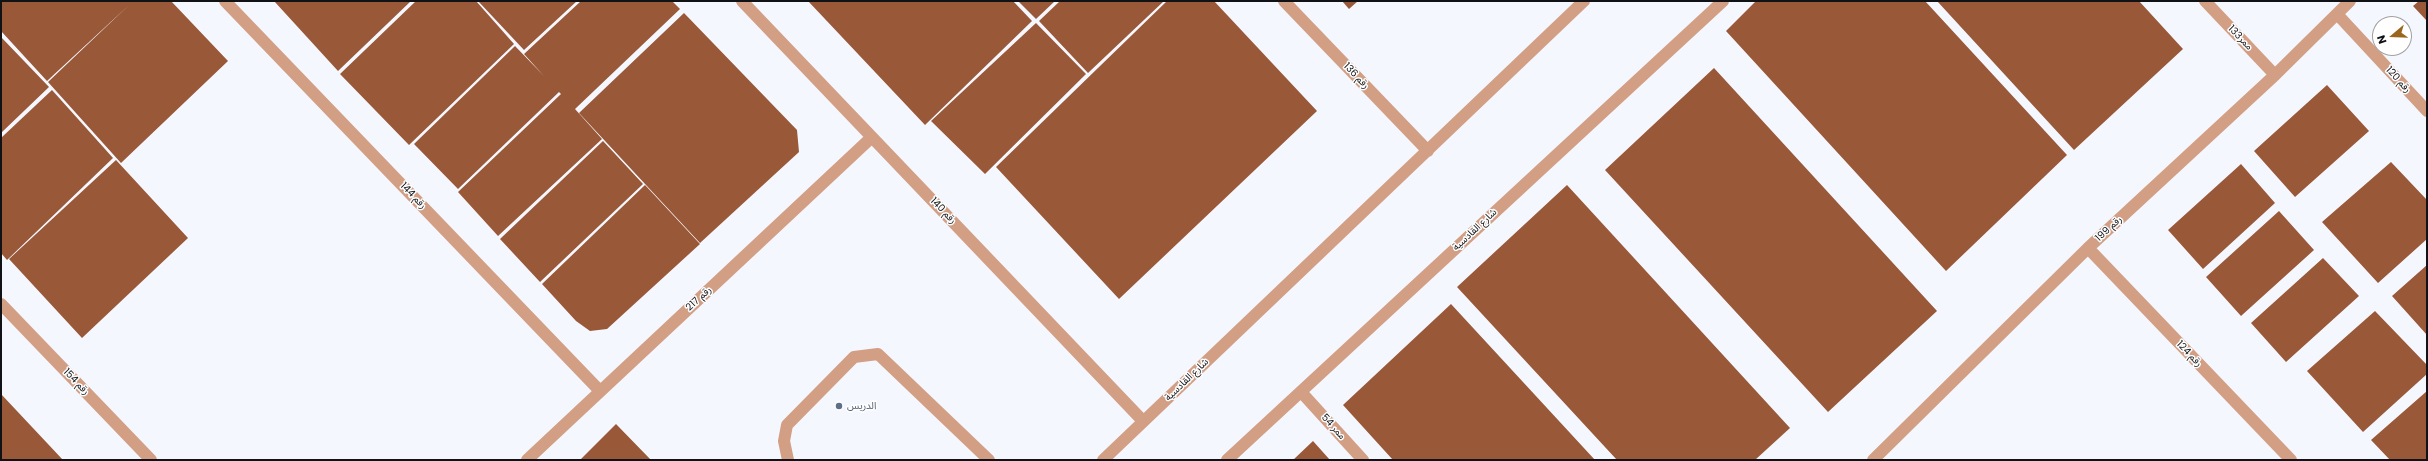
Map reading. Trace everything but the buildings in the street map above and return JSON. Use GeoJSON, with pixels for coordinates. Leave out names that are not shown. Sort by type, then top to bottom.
{"type":"FeatureCollection","features":[{"type":"Feature","properties":{"kind":"street","name":"رقم 144"},"geometry":{"type":"LineString","coordinates":[[225,1],[600,391]]}},
{"type":"Feature","properties":{"kind":"street","name":"رقم 140"},"geometry":{"type":"LineString","coordinates":[[742,1],[1143,421]]}},
{"type":"Feature","properties":{"kind":"street","name":"رقم 136"},"geometry":{"type":"LineString","coordinates":[[1284,1],[1428,151]]}},
{"type":"Feature","properties":{"kind":"street","name":"شارع القادسية"},"geometry":{"type":"LineString","coordinates":[[1103,460],[1584,1]]}},
{"type":"Feature","properties":{"kind":"street","name":"شارع القادسية"},"geometry":{"type":"LineString","coordinates":[[1227,460],[1723,1]]}},
{"type":"Feature","properties":{"kind":"street","name":"ممر133"},"geometry":{"type":"LineString","coordinates":[[2205,1],[2275,75]]}},
{"type":"Feature","properties":{"kind":"street","name":"رقم 199"},"geometry":{"type":"LineString","coordinates":[[1872,460],[2088,248],[2275,75],[2350,1]]}},
{"type":"Feature","properties":{"kind":"street","name":"رقم 120"},"geometry":{"type":"LineString","coordinates":[[2337,14],[2427,111]]}},
{"type":"Feature","properties":{"kind":"street","name":"رقم 217"},"geometry":{"type":"LineString","coordinates":[[527,460],[872,137]]}},
{"type":"Feature","properties":{"kind":"street","name":"رقم 124"},"geometry":{"type":"LineString","coordinates":[[2088,248],[2291,460]]}},
{"type":"Feature","properties":{"kind":"street","name":"رقم 154"},"geometry":{"type":"LineString","coordinates":[[1,304],[151,460]]}},
{"type":"Feature","properties":{"kind":"street"},"geometry":{"type":"LineString","coordinates":[[788,460],[784,441],[787,425],[854,357],[878,354],[989,460]]}},
{"type":"Feature","properties":{"kind":"street","name":"ممر 54"},"geometry":{"type":"LineString","coordinates":[[1303,394],[1363,460]]}},
{"type":"Feature","properties":{"kind":"place","name":"الدريس"},"geometry":{"type":"Point","coordinates":[839,406]}}]}
